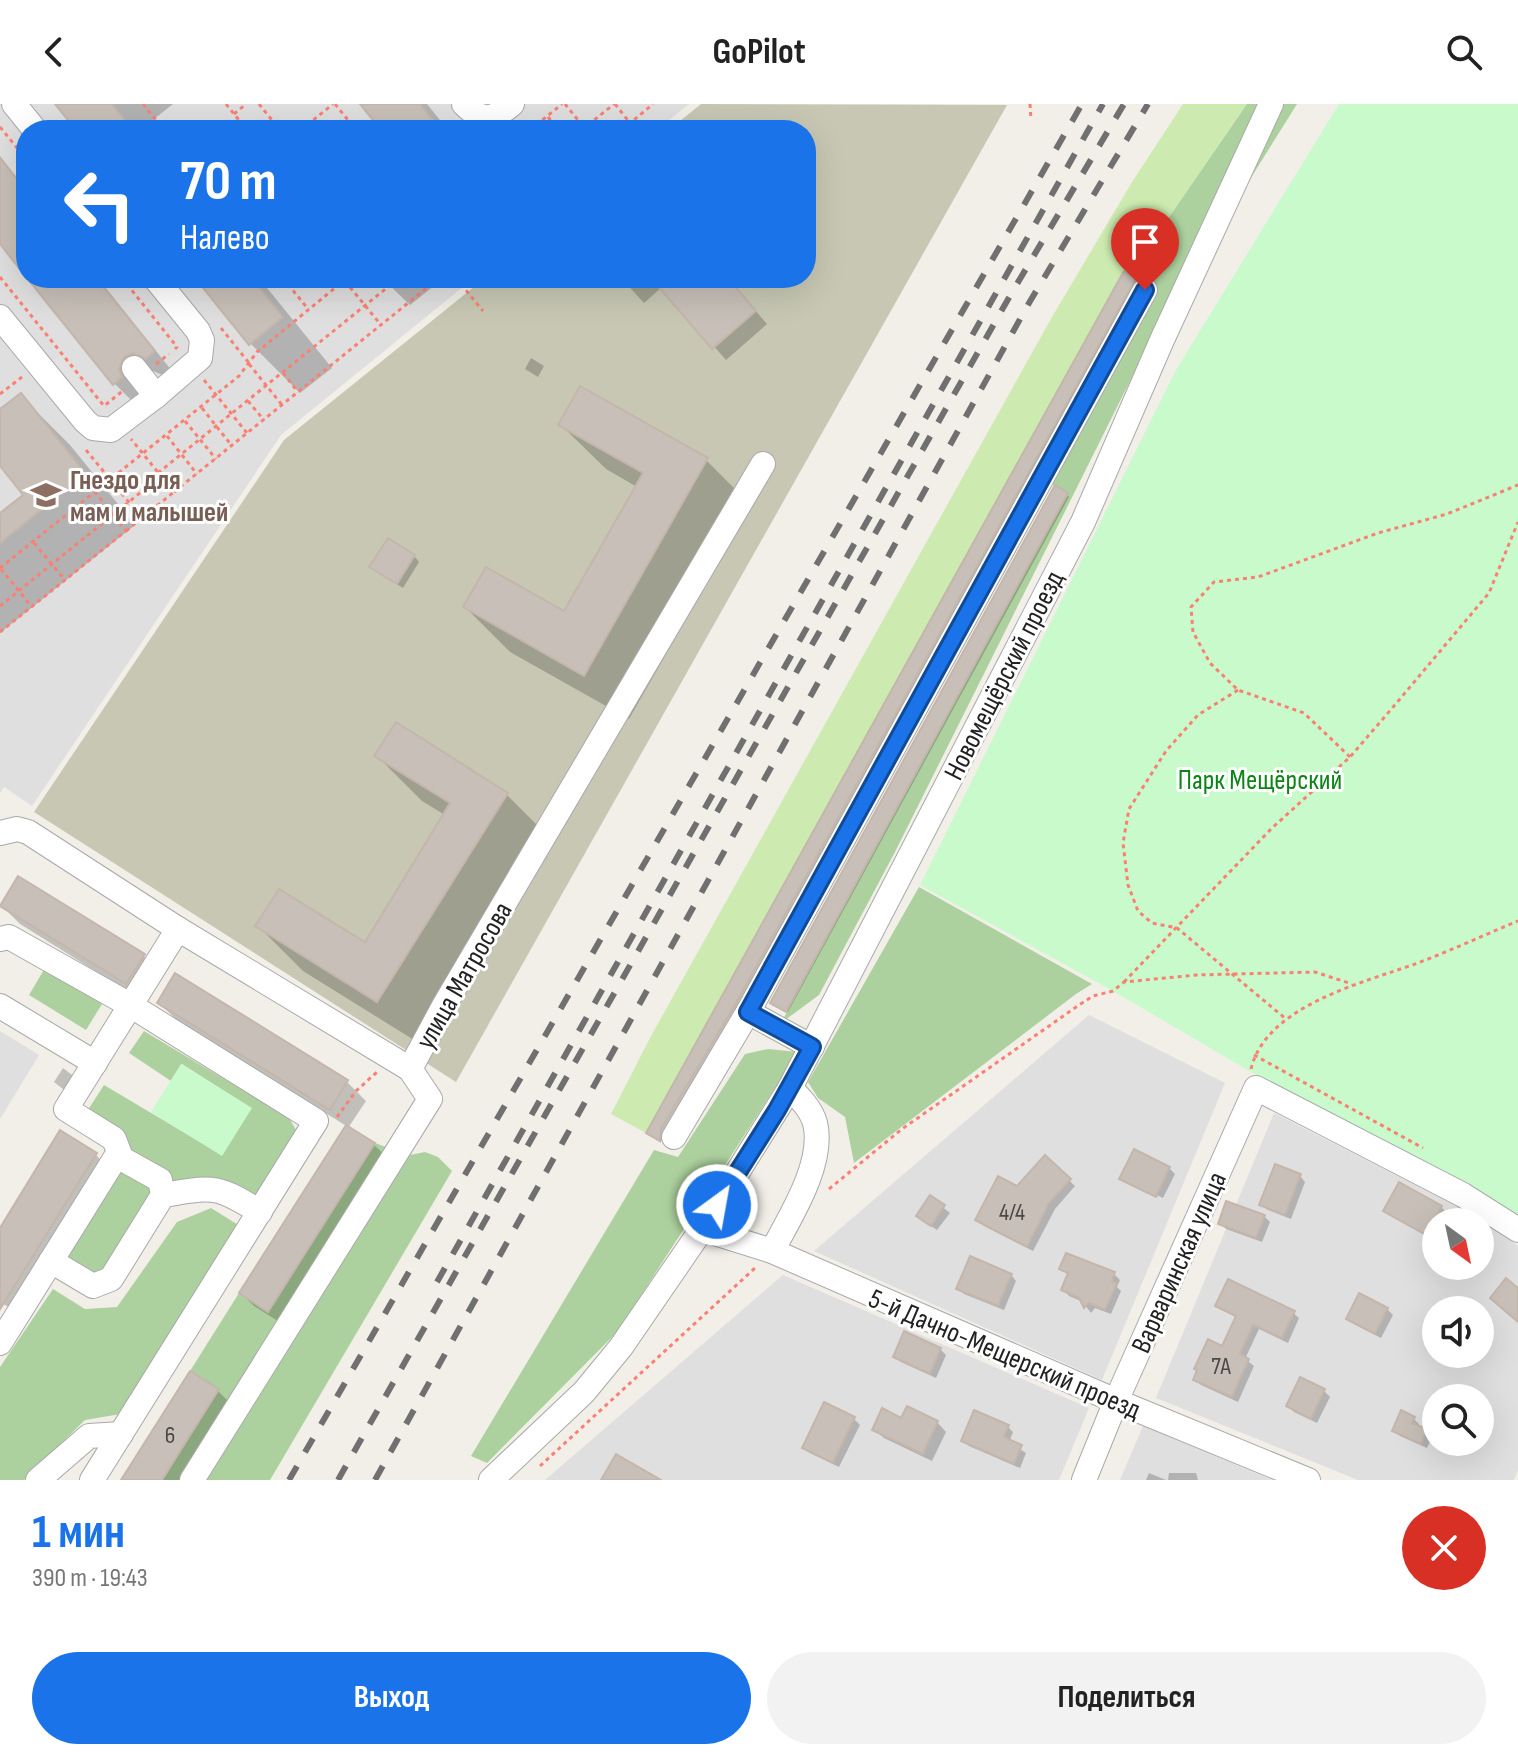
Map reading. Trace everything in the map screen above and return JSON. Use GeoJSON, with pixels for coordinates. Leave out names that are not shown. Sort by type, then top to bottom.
{"type":"FeatureCollection","features":[{"type":"Feature","properties":{"kind":"street"},"geometry":{"type":"LineString","coordinates":[[14,104],[27,120]]}},
{"type":"Feature","properties":{"kind":"street"},"geometry":{"type":"LineString","coordinates":[[464,104],[474,114],[487,117],[499,115],[512,104]]}},
{"type":"Feature","properties":{"kind":"street","name":"Новомещёрский проезд"},"geometry":{"type":"LineString","coordinates":[[513,1475],[621,1347],[702,1229],[790,1088],[1083,522],[1162,340],[1271,104]]}},
{"type":"Feature","properties":{"kind":"street"},"geometry":{"type":"LineString","coordinates":[[0,317],[85,421],[93,428],[111,430],[144,380],[193,366],[200,358],[202,348],[198,331],[163,288]]}},
{"type":"Feature","properties":{"kind":"street"},"geometry":{"type":"LineString","coordinates":[[674,1137],[748,1012],[1145,290]]}},
{"type":"Feature","properties":{"kind":"street","name":"улица Матросова"},"geometry":{"type":"LineString","coordinates":[[192,1480],[430,1099],[410,1069],[464,971],[763,464]]}},
{"type":"Feature","properties":{"kind":"street"},"geometry":{"type":"LineString","coordinates":[[0,833],[17,829],[28,832],[178,929],[410,1069]]}},
{"type":"Feature","properties":{"kind":"street"},"geometry":{"type":"LineString","coordinates":[[0,1343],[119,1152],[114,1139],[66,1109],[178,929]]}},
{"type":"Feature","properties":{"kind":"street"},"geometry":{"type":"LineString","coordinates":[[0,939],[9,937],[130,1005],[316,1121],[92,1480]]}},
{"type":"Feature","properties":{"kind":"street"},"geometry":{"type":"LineString","coordinates":[[0,1006],[95,1063]]}},
{"type":"Feature","properties":{"kind":"street"},"geometry":{"type":"LineString","coordinates":[[748,1012],[812,1047]]}},
{"type":"Feature","properties":{"kind":"street"},"geometry":{"type":"LineString","coordinates":[[772,1251],[806,1185],[816,1148],[815,1123],[805,1104],[790,1088]]}},
{"type":"Feature","properties":{"kind":"street"},"geometry":{"type":"LineString","coordinates":[[1256,1088],[1463,1195],[1518,1230]]}},
{"type":"Feature","properties":{"kind":"street","name":"Варваринская улица"},"geometry":{"type":"LineString","coordinates":[[1084,1480],[1116,1401],[1256,1088]]}},
{"type":"Feature","properties":{"kind":"street"},"geometry":{"type":"LineString","coordinates":[[51,1261],[93,1286],[111,1279],[163,1195],[160,1180],[117,1156]]}},
{"type":"Feature","properties":{"kind":"street"},"geometry":{"type":"LineString","coordinates":[[163,1195],[208,1187],[229,1193],[260,1212]]}},
{"type":"Feature","properties":{"kind":"street","name":"5-й Дачно-Мещерский проезд"},"geometry":{"type":"LineString","coordinates":[[702,1229],[772,1251],[1116,1401],[1308,1480]]}},
{"type":"Feature","properties":{"kind":"street"},"geometry":{"type":"LineString","coordinates":[[38,1480],[89,1436],[121,1434]]}},
{"type":"Feature","properties":{"kind":"path"},"geometry":{"type":"LineString","coordinates":[[143,104],[156,120]]}},
{"type":"Feature","properties":{"kind":"path"},"geometry":{"type":"LineString","coordinates":[[226,104],[239,120]]}},
{"type":"Feature","properties":{"kind":"path"},"geometry":{"type":"LineString","coordinates":[[234,114],[246,104]]}},
{"type":"Feature","properties":{"kind":"path"},"geometry":{"type":"LineString","coordinates":[[259,104],[272,120]]}},
{"type":"Feature","properties":{"kind":"path"},"geometry":{"type":"LineString","coordinates":[[314,120],[334,104],[348,120]]}},
{"type":"Feature","properties":{"kind":"path"},"geometry":{"type":"LineString","coordinates":[[542,120],[564,104],[577,120]]}},
{"type":"Feature","properties":{"kind":"path"},"geometry":{"type":"LineString","coordinates":[[595,120],[615,104],[628,120]]}},
{"type":"Feature","properties":{"kind":"path"},"geometry":{"type":"LineString","coordinates":[[634,120],[653,104]]}},
{"type":"Feature","properties":{"kind":"path"},"geometry":{"type":"LineString","coordinates":[[1030,104],[1031,120]]}},
{"type":"Feature","properties":{"kind":"path"},"geometry":{"type":"LineString","coordinates":[[547,116],[550,120]]}},
{"type":"Feature","properties":{"kind":"path"},"geometry":{"type":"LineString","coordinates":[[0,127],[16,147]]}},
{"type":"Feature","properties":{"kind":"path"},"geometry":{"type":"LineString","coordinates":[[0,277],[104,406],[144,380],[177,347],[130,288]]}},
{"type":"Feature","properties":{"kind":"path"},"geometry":{"type":"LineString","coordinates":[[291,288],[308,309]]}},
{"type":"Feature","properties":{"kind":"path"},"geometry":{"type":"LineString","coordinates":[[32,607],[0,568],[239,376],[257,352],[335,288]]}},
{"type":"Feature","properties":{"kind":"path"},"geometry":{"type":"LineString","coordinates":[[352,288],[381,325]]}},
{"type":"Feature","properties":{"kind":"path"},"geometry":{"type":"LineString","coordinates":[[174,492],[158,473],[387,288]]}},
{"type":"Feature","properties":{"kind":"path"},"geometry":{"type":"LineString","coordinates":[[0,632],[427,288]]}},
{"type":"Feature","properties":{"kind":"path"},"geometry":{"type":"LineString","coordinates":[[464,288],[483,311]]}},
{"type":"Feature","properties":{"kind":"path"},"geometry":{"type":"LineString","coordinates":[[248,364],[282,405]]}},
{"type":"Feature","properties":{"kind":"path"},"geometry":{"type":"LineString","coordinates":[[283,373],[298,392]]}},
{"type":"Feature","properties":{"kind":"path"},"geometry":{"type":"LineString","coordinates":[[0,394],[25,374]]}},
{"type":"Feature","properties":{"kind":"path"},"geometry":{"type":"LineString","coordinates":[[248,401],[264,420]]}},
{"type":"Feature","properties":{"kind":"path"},"geometry":{"type":"LineString","coordinates":[[201,407],[232,446]]}},
{"type":"Feature","properties":{"kind":"path"},"geometry":{"type":"LineString","coordinates":[[184,420],[216,459]]}},
{"type":"Feature","properties":{"kind":"path"},"geometry":{"type":"LineString","coordinates":[[166,435],[197,474]]}},
{"type":"Feature","properties":{"kind":"path"},"geometry":{"type":"LineString","coordinates":[[0,606],[161,476]]}},
{"type":"Feature","properties":{"kind":"path"},"geometry":{"type":"LineString","coordinates":[[1350,757],[1304,713],[1238,690],[1210,663],[1193,632],[1191,607],[1214,582],[1258,577],[1378,533],[1447,514],[1518,485]]}},
{"type":"Feature","properties":{"kind":"path"},"geometry":{"type":"LineString","coordinates":[[95,492],[126,531]]}},
{"type":"Feature","properties":{"kind":"path"},"geometry":{"type":"LineString","coordinates":[[821,1195],[902,1129],[1079,1005],[1093,996],[1113,991],[1124,982],[1271,829],[1350,757],[1489,593],[1518,522]]}},
{"type":"Feature","properties":{"kind":"path"},"geometry":{"type":"LineString","coordinates":[[33,541],[65,580]]}},
{"type":"Feature","properties":{"kind":"path"},"geometry":{"type":"LineString","coordinates":[[1238,690],[1198,715],[1166,751],[1129,809],[1123,843],[1128,885],[1138,911],[1152,923],[1177,928],[1286,1019]]}},
{"type":"Feature","properties":{"kind":"path"},"geometry":{"type":"LineString","coordinates":[[1256,1088],[1251,1072],[1254,1055],[1267,1036],[1286,1019],[1352,984],[1415,964],[1518,921]]}},
{"type":"Feature","properties":{"kind":"path"},"geometry":{"type":"LineString","coordinates":[[1124,982],[1196,975],[1315,972],[1352,984]]}},
{"type":"Feature","properties":{"kind":"path"},"geometry":{"type":"LineString","coordinates":[[1254,1055],[1428,1151]]}},
{"type":"Feature","properties":{"kind":"path"},"geometry":{"type":"LineString","coordinates":[[316,1121],[332,1123],[356,1091],[383,1066]]}},
{"type":"Feature","properties":{"kind":"path"},"geometry":{"type":"LineString","coordinates":[[513,1475],[772,1251]]}},
{"type":"Feature","properties":{"kind":"shaded area"},"geometry":{"type":"Polygon","coordinates":[[[0,104],[689,104],[669,120],[16,120],[16,288],[462,288],[281,435],[32,806],[4,787],[0,793],[0,104]]]}},
{"type":"Feature","properties":{"kind":"shaded area"},"geometry":{"type":"Polygon","coordinates":[[[701,104],[1007,105],[456,1082],[34,812],[284,440],[473,288],[816,288],[816,120],[681,120],[701,104]]]}},
{"type":"Feature","properties":{"kind":"shaded area"},"geometry":{"type":"Polygon","coordinates":[[[60,355],[100,405],[90,413],[50,363],[60,355]]]}},
{"type":"Feature","properties":{"kind":"shaded area"},"geometry":{"type":"Polygon","coordinates":[[[1089,1015],[1225,1083],[1102,1380],[814,1251],[1089,1015]]]}},
{"type":"Feature","properties":{"kind":"shaded area"},"geometry":{"type":"Polygon","coordinates":[[[0,1031],[39,1055],[0,1119],[0,1031]]]}},
{"type":"Feature","properties":{"kind":"shaded area"},"geometry":{"type":"Polygon","coordinates":[[[1274,1113],[1460,1208],[1422,1208],[1422,1280],[1494,1280],[1494,1230],[1518,1246],[1518,1469],[1514,1480],[1358,1480],[1156,1398],[1274,1113]]]}},
{"type":"Feature","properties":{"kind":"shaded area"},"geometry":{"type":"Polygon","coordinates":[[[783,1275],[1089,1408],[1059,1480],[545,1480],[783,1275]]]}},
{"type":"Feature","properties":{"kind":"shaded area"},"geometry":{"type":"Polygon","coordinates":[[[1143,1426],[1272,1480],[1120,1480],[1143,1426]]]}},
{"type":"Feature","properties":{"kind":"green space"},"geometry":{"type":"Polygon","coordinates":[[[1183,104],[1247,104],[1154,239],[1152,286],[1124,272],[646,1133],[611,1114],[651,1036],[1052,317],[1132,182],[1183,104]]]}},
{"type":"Feature","properties":{"kind":"green space"},"geometry":{"type":"Polygon","coordinates":[[[1247,104],[1297,104],[1154,333],[895,852],[819,995],[781,1023],[1068,493],[1050,483],[1152,286],[1154,239],[1247,104]]]}},
{"type":"Feature","properties":{"kind":"green space","name":"Парк Мещёрский"},"geometry":{"type":"Polygon","coordinates":[[[1339,104],[1518,104],[1518,1215],[1470,1186],[1251,1072],[1113,991],[920,885],[1176,370],[1339,104]]]}},
{"type":"Feature","properties":{"kind":"green space"},"geometry":{"type":"Polygon","coordinates":[[[919,887],[1092,984],[854,1163],[845,1117],[818,1098],[808,1082],[919,887]]]}},
{"type":"Feature","properties":{"kind":"green space"},"geometry":{"type":"Polygon","coordinates":[[[45,968],[102,1004],[86,1030],[29,995],[45,968]]]}},
{"type":"Feature","properties":{"kind":"green space"},"geometry":{"type":"Polygon","coordinates":[[[144,1031],[289,1118],[303,1142],[260,1212],[229,1193],[163,1195],[111,1279],[61,1267],[119,1152],[82,1119],[104,1085],[222,1155],[251,1108],[182,1064],[171,1081],[129,1053],[144,1031]]]}},
{"type":"Feature","properties":{"kind":"green space"},"geometry":{"type":"Polygon","coordinates":[[[768,1049],[798,1052],[618,1331],[487,1463],[471,1456],[654,1150],[678,1157],[745,1054],[768,1049]]]}},
{"type":"Feature","properties":{"kind":"green space"},"geometry":{"type":"Polygon","coordinates":[[[181,1064],[252,1108],[222,1156],[151,1112],[181,1064]]]}},
{"type":"Feature","properties":{"kind":"green space"},"geometry":{"type":"Polygon","coordinates":[[[375,1143],[397,1151],[192,1480],[162,1480],[218,1389],[190,1371],[239,1293],[268,1312],[375,1143]]]}},
{"type":"Feature","properties":{"kind":"green space"},"geometry":{"type":"Polygon","coordinates":[[[425,1152],[438,1157],[452,1171],[270,1480],[206,1480],[410,1155],[425,1152]]]}},
{"type":"Feature","properties":{"kind":"green space"},"geometry":{"type":"Polygon","coordinates":[[[211,1208],[248,1231],[121,1414],[85,1420],[24,1480],[0,1480],[0,1367],[53,1289],[85,1309],[117,1307],[177,1222],[211,1208]]]}},
{"type":"Feature","properties":{"kind":"building"},"geometry":{"type":"Polygon","coordinates":[[[55,104],[112,104],[125,120],[68,120],[55,104]]]}},
{"type":"Feature","properties":{"kind":"building"},"geometry":{"type":"Polygon","coordinates":[[[360,104],[420,104],[433,120],[373,120],[360,104]]]}},
{"type":"Feature","properties":{"kind":"building"},"geometry":{"type":"Polygon","coordinates":[[[0,158],[16,178],[16,264],[0,244],[0,158]]]}},
{"type":"Feature","properties":{"kind":"building"},"geometry":{"type":"Polygon","coordinates":[[[1124,271],[1136,278],[735,1005],[661,1129],[660,1141],[646,1133],[1124,271]]]}},
{"type":"Feature","properties":{"kind":"building"},"geometry":{"type":"Polygon","coordinates":[[[35,288],[104,288],[155,351],[146,359],[133,353],[124,357],[119,369],[122,377],[113,385],[35,288]]]}},
{"type":"Feature","properties":{"kind":"building"},"geometry":{"type":"Polygon","coordinates":[[[203,288],[260,288],[283,317],[249,345],[203,288]]]}},
{"type":"Feature","properties":{"kind":"building"},"geometry":{"type":"Polygon","coordinates":[[[660,288],[736,288],[756,311],[712,349],[660,288]]]}},
{"type":"Feature","properties":{"kind":"building"},"geometry":{"type":"Polygon","coordinates":[[[580,386],[708,458],[584,676],[463,607],[486,567],[564,611],[643,473],[558,425],[580,386]]]}},
{"type":"Feature","properties":{"kind":"building"},"geometry":{"type":"Polygon","coordinates":[[[21,393],[86,474],[0,543],[0,513],[23,495],[0,466],[0,409],[21,393]]]}},
{"type":"Feature","properties":{"kind":"building"},"geometry":{"type":"Polygon","coordinates":[[[1055,485],[1068,493],[786,1012],[770,1003],[1055,485]]]}},
{"type":"Feature","properties":{"kind":"building"},"geometry":{"type":"Polygon","coordinates":[[[388,538],[415,555],[397,584],[369,567],[388,538]]]}},
{"type":"Feature","properties":{"kind":"building"},"geometry":{"type":"Polygon","coordinates":[[[396,722],[508,793],[377,1002],[255,926],[279,889],[365,942],[450,803],[374,756],[396,722]]]}},
{"type":"Feature","properties":{"kind":"building"},"geometry":{"type":"Polygon","coordinates":[[[18,876],[145,954],[126,984],[0,906],[18,876]]]}},
{"type":"Feature","properties":{"kind":"building"},"geometry":{"type":"Polygon","coordinates":[[[175,973],[348,1080],[330,1110],[157,1003],[175,973]]]}},
{"type":"Feature","properties":{"kind":"building"},"geometry":{"type":"Polygon","coordinates":[[[346,1125],[375,1143],[268,1312],[239,1293],[346,1125]]]}},
{"type":"Feature","properties":{"kind":"building"},"geometry":{"type":"Polygon","coordinates":[[[60,1130],[97,1153],[0,1309],[0,1228],[60,1130]]]}},
{"type":"Feature","properties":{"kind":"building"},"geometry":{"type":"Polygon","coordinates":[[[1134,1149],[1170,1167],[1156,1197],[1119,1179],[1134,1149]]]}},
{"type":"Feature","properties":{"kind":"building"},"geometry":{"type":"Polygon","coordinates":[[[1045,1155],[1071,1179],[1049,1203],[1027,1247],[975,1220],[998,1176],[1017,1186],[1045,1155]]]}},
{"type":"Feature","properties":{"kind":"building"},"geometry":{"type":"Polygon","coordinates":[[[1275,1164],[1301,1174],[1285,1215],[1259,1205],[1275,1164]]]}},
{"type":"Feature","properties":{"kind":"building"},"geometry":{"type":"Polygon","coordinates":[[[1399,1182],[1442,1206],[1422,1208],[1422,1233],[1383,1211],[1399,1182]]]}},
{"type":"Feature","properties":{"kind":"building"},"geometry":{"type":"Polygon","coordinates":[[[930,1195],[945,1205],[931,1226],[916,1216],[930,1195]]]}},
{"type":"Feature","properties":{"kind":"building"},"geometry":{"type":"Polygon","coordinates":[[[1226,1201],[1265,1215],[1256,1238],[1218,1224],[1226,1201]]]}},
{"type":"Feature","properties":{"kind":"building"},"geometry":{"type":"Polygon","coordinates":[[[1066,1253],[1115,1272],[1112,1281],[1117,1283],[1105,1310],[1089,1303],[1084,1308],[1079,1298],[1061,1290],[1068,1273],[1059,1269],[1066,1253]]]}},
{"type":"Feature","properties":{"kind":"building"},"geometry":{"type":"Polygon","coordinates":[[[970,1256],[1012,1274],[998,1306],[956,1289],[970,1256]]]}},
{"type":"Feature","properties":{"kind":"building"},"geometry":{"type":"Polygon","coordinates":[[[1506,1278],[1518,1288],[1518,1322],[1494,1301],[1492,1296],[1506,1278]]]}},
{"type":"Feature","properties":{"kind":"building"},"geometry":{"type":"Polygon","coordinates":[[[1228,1279],[1295,1311],[1282,1338],[1253,1325],[1240,1354],[1249,1359],[1232,1397],[1193,1380],[1197,1370],[1194,1369],[1208,1339],[1222,1346],[1236,1316],[1215,1306],[1228,1279]]]}},
{"type":"Feature","properties":{"kind":"building"},"geometry":{"type":"Polygon","coordinates":[[[1359,1293],[1388,1308],[1375,1334],[1346,1319],[1359,1293]]]}},
{"type":"Feature","properties":{"kind":"building"},"geometry":{"type":"Polygon","coordinates":[[[904,1331],[941,1348],[930,1374],[893,1357],[904,1331]]]}},
{"type":"Feature","properties":{"kind":"building"},"geometry":{"type":"Polygon","coordinates":[[[190,1371],[219,1389],[162,1480],[121,1480],[190,1371]]]}},
{"type":"Feature","properties":{"kind":"building"},"geometry":{"type":"Polygon","coordinates":[[[1300,1377],[1325,1389],[1311,1419],[1286,1406],[1300,1377]]]}},
{"type":"Feature","properties":{"kind":"building"},"geometry":{"type":"Polygon","coordinates":[[[824,1402],[855,1417],[833,1463],[802,1448],[824,1402]]]}},
{"type":"Feature","properties":{"kind":"building"},"geometry":{"type":"Polygon","coordinates":[[[907,1406],[938,1421],[923,1454],[872,1430],[882,1408],[901,1418],[907,1406]]]}},
{"type":"Feature","properties":{"kind":"building"},"geometry":{"type":"Polygon","coordinates":[[[974,1410],[1009,1425],[1004,1437],[1022,1445],[1014,1464],[961,1441],[974,1410]]]}},
{"type":"Feature","properties":{"kind":"building"},"geometry":{"type":"Polygon","coordinates":[[[1401,1410],[1415,1417],[1412,1423],[1422,1427],[1422,1442],[1421,1444],[1392,1431],[1401,1410]]]}},
{"type":"Feature","properties":{"kind":"building"},"geometry":{"type":"Polygon","coordinates":[[[616,1454],[661,1480],[601,1480],[616,1454]]]}},
{"type":"Feature","properties":{"kind":"railway"},"geometry":{"type":"LineString","coordinates":[[289,1480],[1082,104]]}},
{"type":"Feature","properties":{"kind":"railway"},"geometry":{"type":"LineString","coordinates":[[437,1282],[1103,104]]}},
{"type":"Feature","properties":{"kind":"railway"},"geometry":{"type":"LineString","coordinates":[[338,1480],[1011,294],[1124,104]]}},
{"type":"Feature","properties":{"kind":"railway"},"geometry":{"type":"LineString","coordinates":[[375,1480],[1029,303],[1148,104]]}},
{"type":"Feature","properties":{"kind":"place","name":"Гнездо для мам и малышей"},"geometry":{"type":"Point","coordinates":[46,495]}},
{"type":"Feature","properties":{"kind":"route"},"geometry":{"type":"LineString","coordinates":[[717,1205],[777,1110],[812,1047],[748,1012],[1145,290]]}}]}
